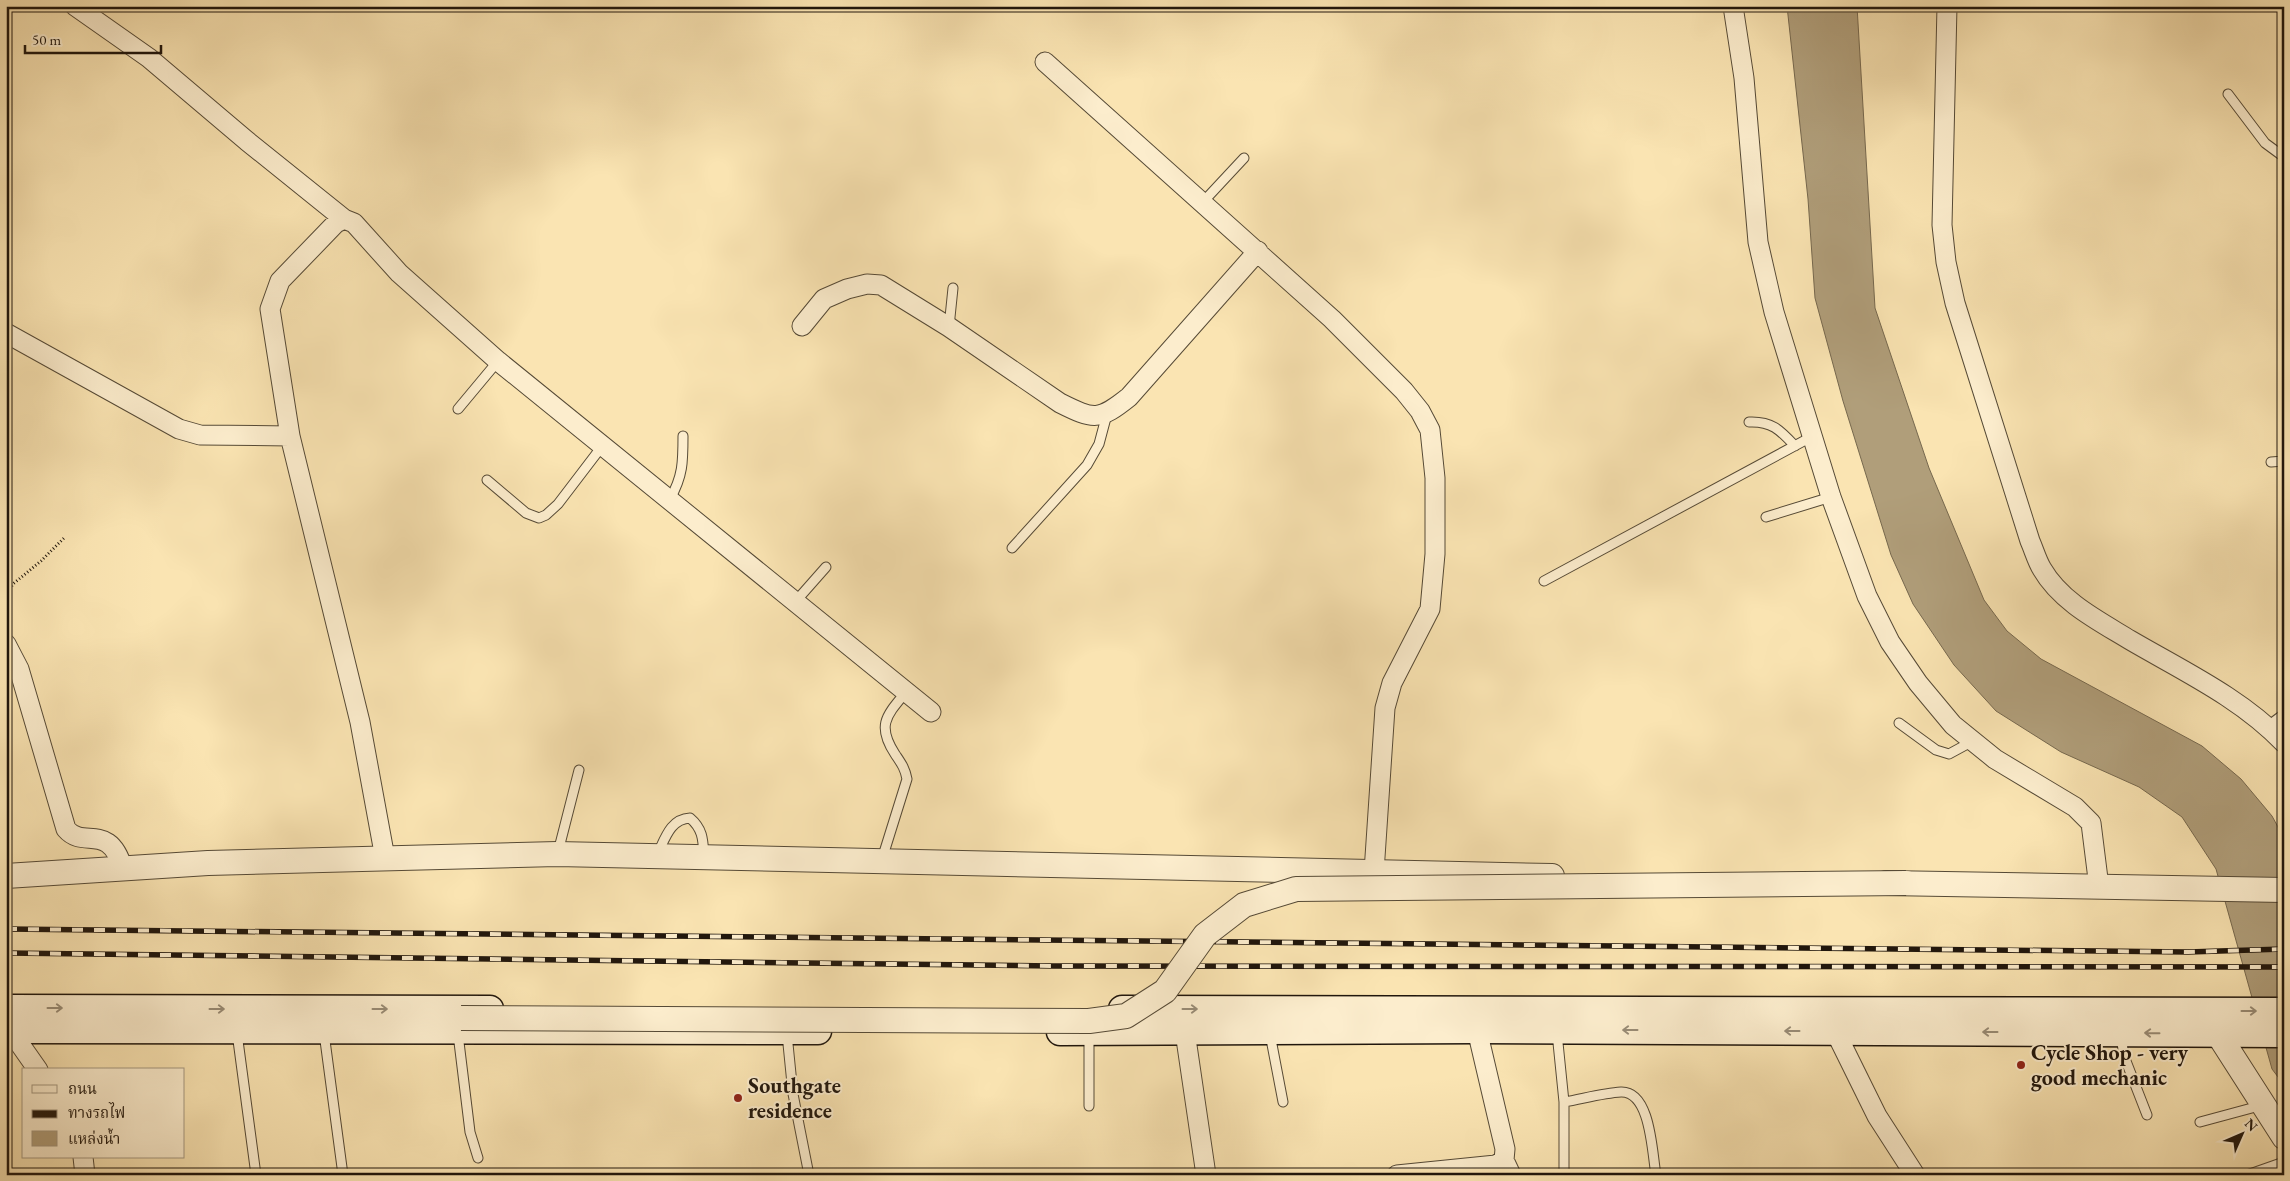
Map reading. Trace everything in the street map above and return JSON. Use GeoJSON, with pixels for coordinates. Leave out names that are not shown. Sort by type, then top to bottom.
{"type":"FeatureCollection","features":[{"type":"Feature","properties":{"kind":"main road"},"geometry":{"type":"LineString","coordinates":[[8,1023],[324,1031],[446,1022],[786,1031],[1270,1032],[1477,1030],[1557,1020],[1835,1032],[2120,1033],[2216,1022],[2284,1011]]}},
{"type":"Feature","properties":{"kind":"main road"},"geometry":{"type":"LineString","coordinates":[[8,1023],[1557,1020],[2216,1022],[2284,1034]]}},
{"type":"Feature","properties":{"kind":"street"},"geometry":{"type":"LineString","coordinates":[[76,6],[149,58],[247,141],[344,219],[354,223],[399,273],[498,361],[931,712]]}},
{"type":"Feature","properties":{"kind":"street"},"geometry":{"type":"LineString","coordinates":[[1733,6],[1744,78],[1758,242],[1774,312],[1831,497],[1867,596],[1890,642],[1918,684],[1953,725],[1995,759],[2075,806],[2091,824],[2099,888]]}},
{"type":"Feature","properties":{"kind":"street"},"geometry":{"type":"LineString","coordinates":[[1946,6],[1942,225],[1946,262],[1955,303],[2030,541],[2042,570],[2062,593],[2088,615],[2231,699],[2268,726],[2284,743]]}},
{"type":"Feature","properties":{"kind":"street"},"geometry":{"type":"LineString","coordinates":[[1045,62],[1332,319],[1404,391],[1420,412],[1430,430],[1435,487],[1435,554],[1430,609],[1392,683],[1385,708],[1374,872]]}},
{"type":"Feature","properties":{"kind":"street"},"geometry":{"type":"LineString","coordinates":[[344,219],[336,222],[280,281],[270,310],[290,436],[360,722],[385,858]]}},
{"type":"Feature","properties":{"kind":"street"},"geometry":{"type":"LineString","coordinates":[[802,326],[824,299],[847,289],[867,284],[881,285],[949,327],[1060,402],[1076,411],[1094,416],[1107,414],[1129,397],[1258,252]]}},
{"type":"Feature","properties":{"kind":"street"},"geometry":{"type":"LineString","coordinates":[[6,333],[179,429],[200,435],[290,436]]}},
{"type":"Feature","properties":{"kind":"street"},"geometry":{"type":"LineString","coordinates":[[6,644],[19,669],[66,829],[70,834],[112,844],[118,853],[123,868]]}},
{"type":"Feature","properties":{"kind":"street"},"geometry":{"type":"LineString","coordinates":[[6,876],[217,863],[557,854],[2099,888],[2284,890]]}},
{"type":"Feature","properties":{"kind":"street"},"geometry":{"type":"LineString","coordinates":[[446,1022],[1090,1021],[1126,1016],[1165,992],[1205,935],[1244,905],[1296,889],[1906,883]]}},
{"type":"Feature","properties":{"kind":"street"},"geometry":{"type":"LineString","coordinates":[[2216,1022],[2263,1105],[2284,1137]]}},
{"type":"Feature","properties":{"kind":"street"},"geometry":{"type":"LineString","coordinates":[[8,1023],[37,1068]]}},
{"type":"Feature","properties":{"kind":"street"},"geometry":{"type":"LineString","coordinates":[[1397,1175],[1496,1165],[1507,1167],[1505,1149],[1477,1030]]}},
{"type":"Feature","properties":{"kind":"street"},"geometry":{"type":"LineString","coordinates":[[1185,1032],[1206,1175]]}},
{"type":"Feature","properties":{"kind":"street"},"geometry":{"type":"LineString","coordinates":[[1835,1032],[1877,1116],[1915,1175]]}},
{"type":"Feature","properties":{"kind":"street"},"geometry":{"type":"LineString","coordinates":[[83,1158],[85,1175]]}},
{"type":"Feature","properties":{"kind":"lane"},"geometry":{"type":"LineString","coordinates":[[2228,94],[2264,143],[2284,158]]}},
{"type":"Feature","properties":{"kind":"lane"},"geometry":{"type":"LineString","coordinates":[[1203,202],[1244,158]]}},
{"type":"Feature","properties":{"kind":"lane"},"geometry":{"type":"LineString","coordinates":[[949,327],[953,288]]}},
{"type":"Feature","properties":{"kind":"lane"},"geometry":{"type":"LineString","coordinates":[[458,409],[498,361]]}},
{"type":"Feature","properties":{"kind":"lane"},"geometry":{"type":"LineString","coordinates":[[1012,548],[1087,465],[1099,444],[1107,414]]}},
{"type":"Feature","properties":{"kind":"lane"},"geometry":{"type":"LineString","coordinates":[[1749,422],[1765,422],[1781,432],[1796,446]]}},
{"type":"Feature","properties":{"kind":"lane"},"geometry":{"type":"LineString","coordinates":[[670,499],[683,471],[684,436]]}},
{"type":"Feature","properties":{"kind":"lane"},"geometry":{"type":"LineString","coordinates":[[1544,581],[1813,436]]}},
{"type":"Feature","properties":{"kind":"lane"},"geometry":{"type":"LineString","coordinates":[[487,480],[526,513],[539,518],[546,515],[558,504],[604,445]]}},
{"type":"Feature","properties":{"kind":"lane"},"geometry":{"type":"LineString","coordinates":[[2271,462],[2284,461]]}},
{"type":"Feature","properties":{"kind":"lane"},"geometry":{"type":"LineString","coordinates":[[1766,517],[1831,497]]}},
{"type":"Feature","properties":{"kind":"lane"},"geometry":{"type":"LineString","coordinates":[[796,602],[826,566]]}},
{"type":"Feature","properties":{"kind":"lane"},"geometry":{"type":"LineString","coordinates":[[881,861],[907,779],[904,767],[887,739],[884,728],[888,714],[906,692]]}},
{"type":"Feature","properties":{"kind":"lane"},"geometry":{"type":"LineString","coordinates":[[2268,726],[2284,714]]}},
{"type":"Feature","properties":{"kind":"lane"},"geometry":{"type":"LineString","coordinates":[[1900,723],[1936,750],[1949,754],[1973,741]]}},
{"type":"Feature","properties":{"kind":"lane"},"geometry":{"type":"LineString","coordinates":[[557,854],[579,770]]}},
{"type":"Feature","properties":{"kind":"lane"},"geometry":{"type":"LineString","coordinates":[[657,855],[675,822],[682,818],[690,818],[699,826],[703,838],[704,856]]}},
{"type":"Feature","properties":{"kind":"lane"},"geometry":{"type":"LineString","coordinates":[[1557,1020],[1564,1102],[1564,1175]]}},
{"type":"Feature","properties":{"kind":"lane"},"geometry":{"type":"LineString","coordinates":[[446,1022],[467,1108],[470,1132],[478,1158]]}},
{"type":"Feature","properties":{"kind":"lane"},"geometry":{"type":"LineString","coordinates":[[236,1030],[256,1175]]}},
{"type":"Feature","properties":{"kind":"lane"},"geometry":{"type":"LineString","coordinates":[[324,1031],[343,1175]]}},
{"type":"Feature","properties":{"kind":"lane"},"geometry":{"type":"LineString","coordinates":[[786,1031],[793,1094],[809,1175]]}},
{"type":"Feature","properties":{"kind":"lane"},"geometry":{"type":"LineString","coordinates":[[1089,1032],[1090,1106]]}},
{"type":"Feature","properties":{"kind":"lane"},"geometry":{"type":"LineString","coordinates":[[1270,1032],[1283,1102]]}},
{"type":"Feature","properties":{"kind":"lane"},"geometry":{"type":"LineString","coordinates":[[2120,1033],[2124,1056],[2147,1115]]}},
{"type":"Feature","properties":{"kind":"lane"},"geometry":{"type":"LineString","coordinates":[[1564,1102],[1623,1092],[1636,1096],[1644,1108],[1656,1175]]}},
{"type":"Feature","properties":{"kind":"lane"},"geometry":{"type":"LineString","coordinates":[[2200,1122],[2263,1105]]}},
{"type":"Feature","properties":{"kind":"lane"},"geometry":{"type":"LineString","coordinates":[[2247,1175],[2284,1162]]}},
{"type":"Feature","properties":{"kind":"path"},"geometry":{"type":"LineString","coordinates":[[6,595],[13,584],[41,562],[64,538]]}},
{"type":"Feature","properties":{"kind":"water"},"geometry":{"type":"Polygon","coordinates":[[[1787,6],[1857,6],[1875,308],[1929,468],[1984,600],[2007,631],[2041,659],[2202,746],[2241,779],[2272,816],[2284,838],[2284,1085],[2272,1069],[2216,869],[2182,817],[2139,787],[2061,752],[1996,711],[1954,665],[1913,604],[1891,555],[1843,401],[1815,298],[1808,199],[1787,6]]]}},
{"type":"Feature","properties":{"kind":"railway"},"geometry":{"type":"LineString","coordinates":[[6,929],[2188,952],[2284,949]]}},
{"type":"Feature","properties":{"kind":"railway"},"geometry":{"type":"LineString","coordinates":[[6,953],[1053,966],[2284,967]]}},
{"type":"Feature","properties":{"kind":"place","name":"Cycle Shop - very good mechanic"},"geometry":{"type":"Point","coordinates":[2021,1065]}},
{"type":"Feature","properties":{"kind":"place","name":"Southgate residence"},"geometry":{"type":"Point","coordinates":[738,1098]}}]}
